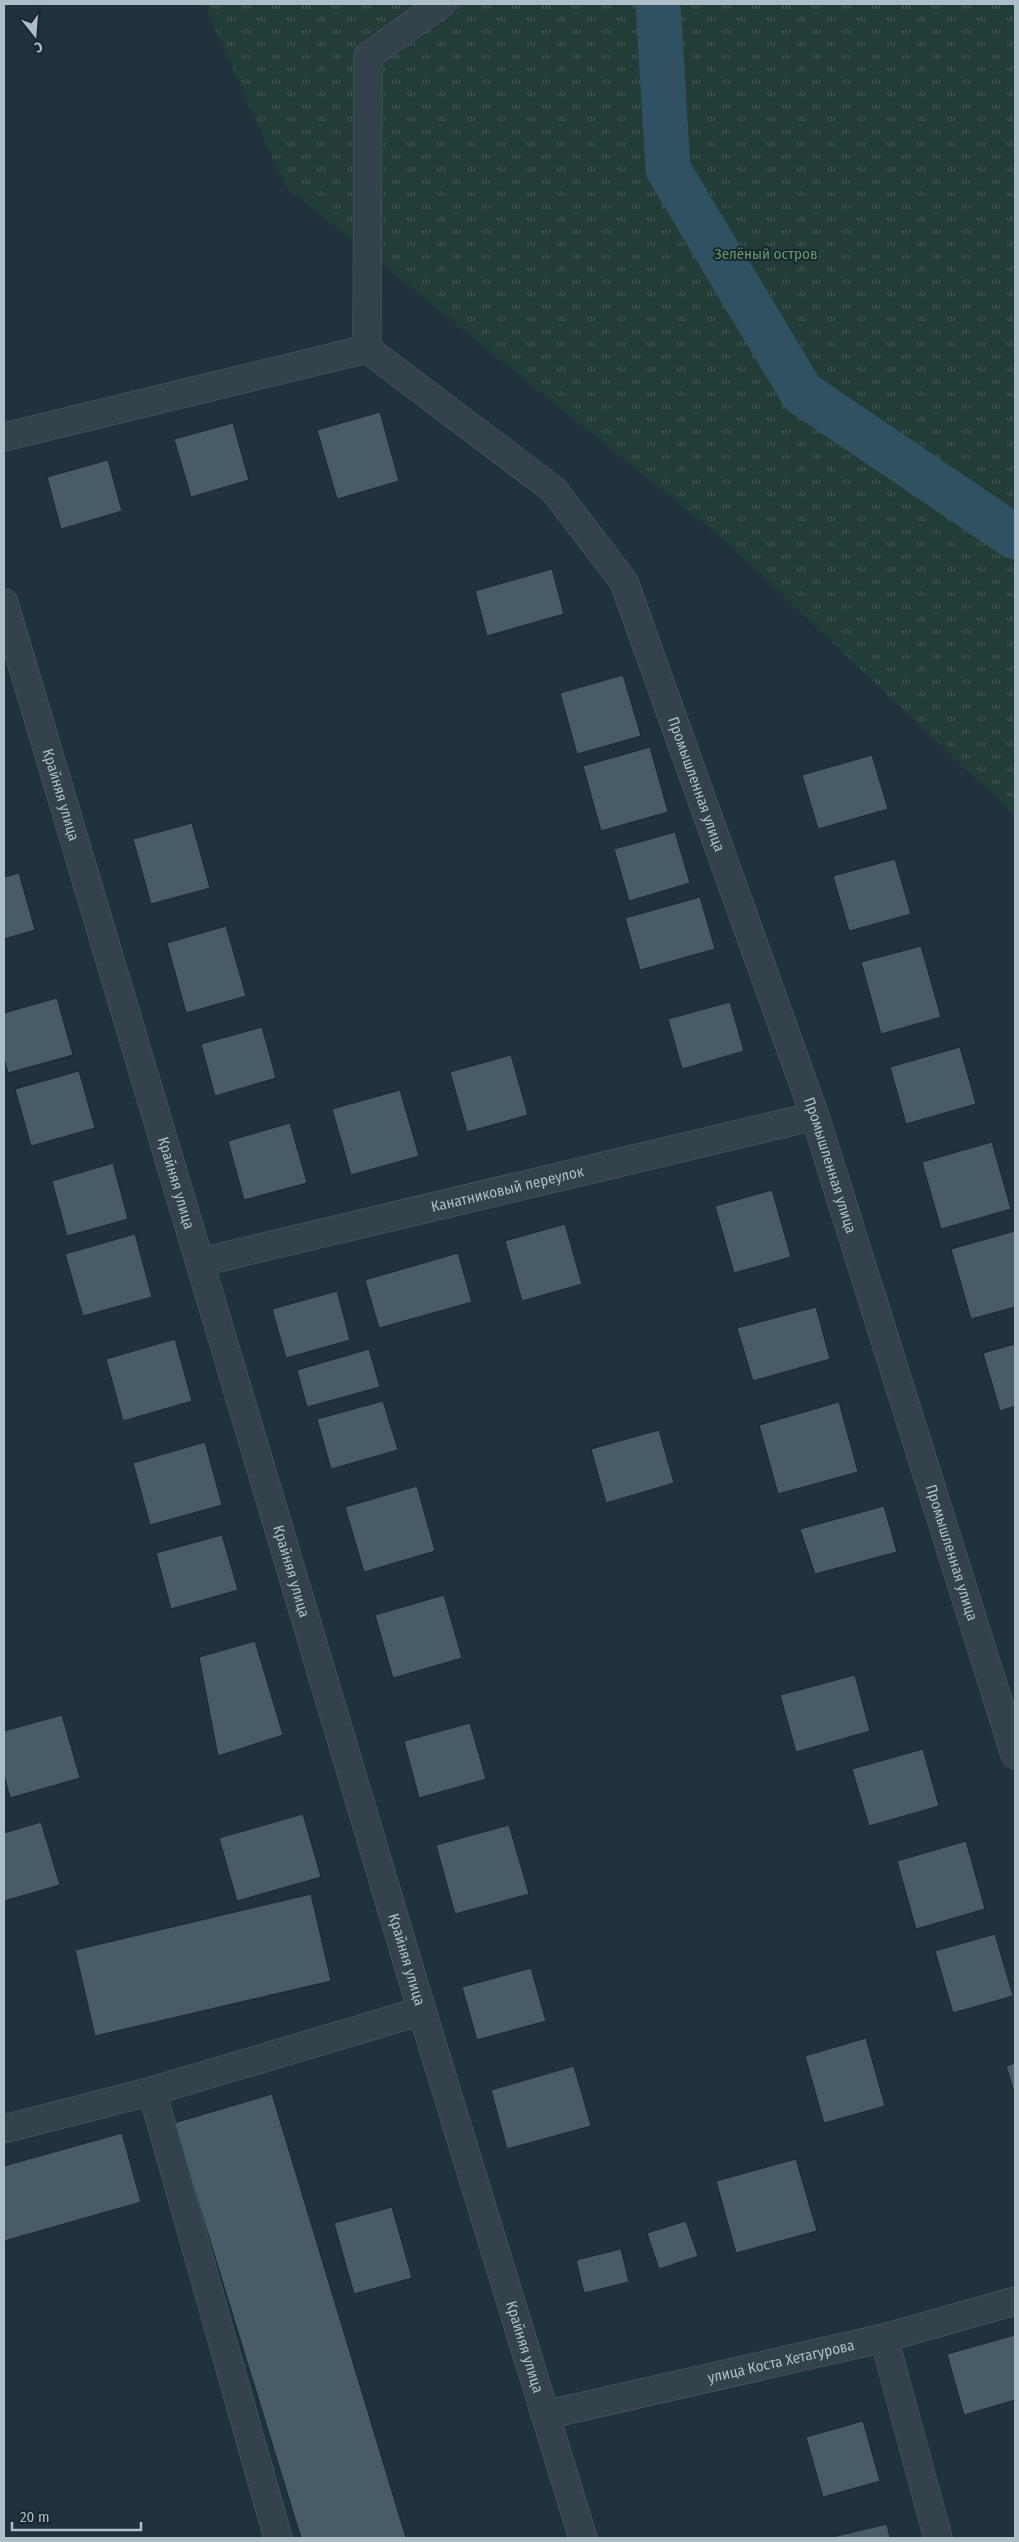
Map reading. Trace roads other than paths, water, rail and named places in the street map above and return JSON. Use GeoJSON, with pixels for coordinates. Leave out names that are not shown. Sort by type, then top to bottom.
{"type":"FeatureCollection","features":[{"type":"Feature","properties":{"kind":"street"},"geometry":{"type":"LineString","coordinates":[[4,437],[367,349],[368,56],[441,4]]}},
{"type":"Feature","properties":{"kind":"street","name":"Промышленная улица"},"geometry":{"type":"LineString","coordinates":[[367,349],[554,490],[624,582],[815,1116],[1015,1755]]}},
{"type":"Feature","properties":{"kind":"street","name":"Крайняя улица"},"geometry":{"type":"LineString","coordinates":[[4,603],[422,2011],[583,2538]]}},
{"type":"Feature","properties":{"kind":"street","name":"Канатниковый переулок"},"geometry":{"type":"LineString","coordinates":[[201,1262],[815,1116]]}},
{"type":"Feature","properties":{"kind":"street"},"geometry":{"type":"LineString","coordinates":[[4,2129],[152,2090],[422,2011]]}},
{"type":"Feature","properties":{"kind":"street"},"geometry":{"type":"LineString","coordinates":[[152,2090],[278,2538]]}},
{"type":"Feature","properties":{"kind":"street","name":"улица Коста Хетагурова"},"geometry":{"type":"LineString","coordinates":[[546,2415],[884,2338],[1015,2300]]}},
{"type":"Feature","properties":{"kind":"street"},"geometry":{"type":"LineString","coordinates":[[884,2338],[938,2538]]}},
{"type":"Feature","properties":{"kind":"waterway"},"geometry":{"type":"LineString","coordinates":[[658,4],[668,169],[802,393],[1015,537]]}},
{"type":"Feature","properties":{"kind":"park label","name":"Зелёный остров"},"geometry":{"type":"Point","coordinates":[766,254]}}]}
